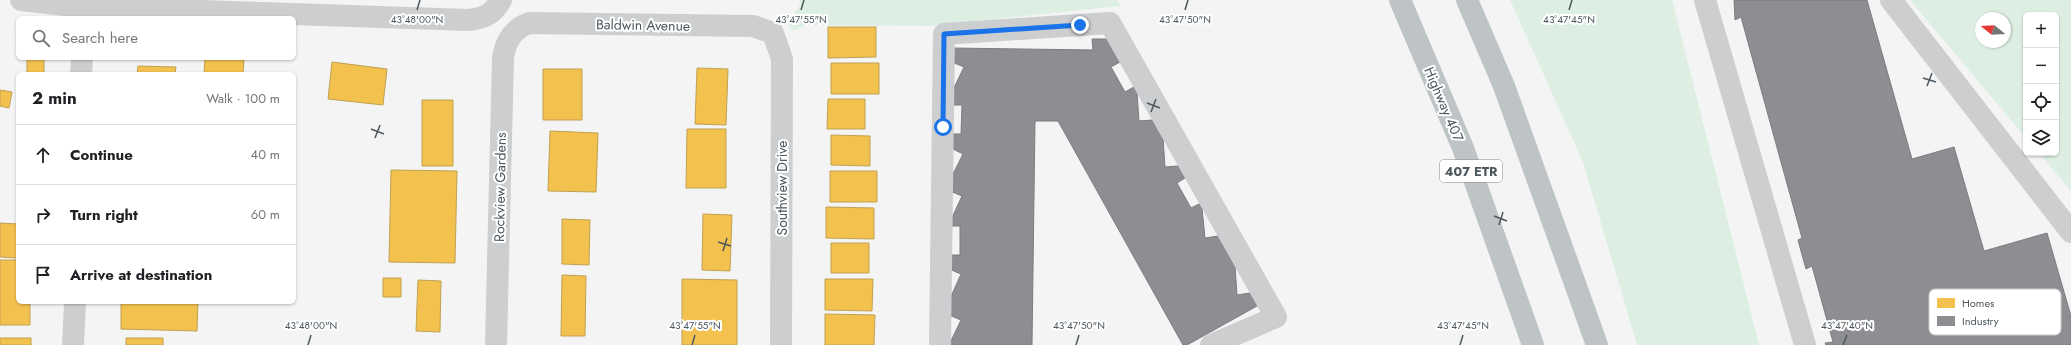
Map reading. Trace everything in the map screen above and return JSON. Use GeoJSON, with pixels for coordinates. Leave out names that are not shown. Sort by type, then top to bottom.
{"type":"FeatureCollection","features":[{"type":"Feature","properties":{"kind":"highway","name":"Highway 407"},"geometry":{"type":"LineString","coordinates":[[1400,0],[1463,148],[1533,345]]}},
{"type":"Feature","properties":{"kind":"highway"},"geometry":{"type":"LineString","coordinates":[[1467,0],[1504,86],[1597,345]]}},
{"type":"Feature","properties":{"kind":"street"},"geometry":{"type":"LineString","coordinates":[[22,0],[83,13],[248,16]]}},
{"type":"Feature","properties":{"kind":"street"},"geometry":{"type":"LineString","coordinates":[[1705,0],[1805,345]]}},
{"type":"Feature","properties":{"kind":"street"},"geometry":{"type":"LineString","coordinates":[[1891,0],[2071,232]]}},
{"type":"Feature","properties":{"kind":"street"},"geometry":{"type":"LineString","coordinates":[[296,17],[469,20],[483,19],[498,6]]}},
{"type":"Feature","properties":{"kind":"street","name":"Baldwin Avenue"},"geometry":{"type":"LineString","coordinates":[[514,32],[520,26],[529,23],[753,26],[773,33]]}},
{"type":"Feature","properties":{"kind":"street"},"geometry":{"type":"LineString","coordinates":[[940,345],[944,34],[1110,23],[1276,317],[1211,345]]}},
{"type":"Feature","properties":{"kind":"street","name":"Rockview Gardens"},"geometry":{"type":"LineString","coordinates":[[496,345],[503,57],[505,46],[514,32]]}},
{"type":"Feature","properties":{"kind":"street","name":"Southview Drive"},"geometry":{"type":"LineString","coordinates":[[773,33],[782,59],[781,345]]}},
{"type":"Feature","properties":{"kind":"street"},"geometry":{"type":"LineString","coordinates":[[81,72],[82,60]]}},
{"type":"Feature","properties":{"kind":"street"},"geometry":{"type":"LineString","coordinates":[[73,345],[75,304]]}},
{"type":"Feature","properties":{"kind":"green space"},"geometry":{"type":"Polygon","coordinates":[[[800,0],[1117,0],[1121,6],[925,26],[805,25],[793,31],[788,23],[800,5],[800,0]]]}},
{"type":"Feature","properties":{"kind":"green space"},"geometry":{"type":"Polygon","coordinates":[[[1510,0],[1672,0],[1759,345],[1637,345],[1583,162],[1510,0]]]}},
{"type":"Feature","properties":{"kind":"green space"},"geometry":{"type":"Polygon","coordinates":[[[1910,0],[2071,0],[2071,191],[2042,156],[2059,156],[2059,12],[2023,12],[2023,134],[1910,0]]]}},
{"type":"Feature","properties":{"kind":"building: Homes"},"geometry":{"type":"Polygon","coordinates":[[[828,27],[876,27],[876,57],[828,58],[828,27]]]}},
{"type":"Feature","properties":{"kind":"building: Homes"},"geometry":{"type":"Polygon","coordinates":[[[27,60],[44,60],[44,72],[27,72],[27,60]]]}},
{"type":"Feature","properties":{"kind":"building: Homes"},"geometry":{"type":"Polygon","coordinates":[[[205,60],[244,60],[243,72],[204,72],[205,60]]]}},
{"type":"Feature","properties":{"kind":"building: Homes"},"geometry":{"type":"Polygon","coordinates":[[[332,62],[387,69],[383,105],[328,99],[332,62]]]}},
{"type":"Feature","properties":{"kind":"building: Homes"},"geometry":{"type":"Polygon","coordinates":[[[831,63],[879,63],[879,94],[831,94],[831,63]]]}},
{"type":"Feature","properties":{"kind":"building: Homes"},"geometry":{"type":"Polygon","coordinates":[[[138,66],[176,67],[175,72],[137,72],[138,66]]]}},
{"type":"Feature","properties":{"kind":"building: Homes"},"geometry":{"type":"Polygon","coordinates":[[[697,68],[728,69],[726,125],[695,124],[697,68]]]}},
{"type":"Feature","properties":{"kind":"building: Homes"},"geometry":{"type":"Polygon","coordinates":[[[543,69],[582,69],[582,120],[543,120],[543,69]]]}},
{"type":"Feature","properties":{"kind":"building: Homes"},"geometry":{"type":"Polygon","coordinates":[[[0,90],[12,92],[9,108],[0,106],[0,90]]]}},
{"type":"Feature","properties":{"kind":"building: Homes"},"geometry":{"type":"Polygon","coordinates":[[[828,99],[865,99],[865,129],[827,129],[828,99]]]}},
{"type":"Feature","properties":{"kind":"building: Homes"},"geometry":{"type":"Polygon","coordinates":[[[422,100],[453,100],[453,166],[422,166],[422,100]]]}},
{"type":"Feature","properties":{"kind":"building: Homes"},"geometry":{"type":"Polygon","coordinates":[[[687,129],[726,129],[726,188],[686,188],[687,129]]]}},
{"type":"Feature","properties":{"kind":"building: Homes"},"geometry":{"type":"Polygon","coordinates":[[[550,131],[598,133],[596,192],[548,191],[550,131]]]}},
{"type":"Feature","properties":{"kind":"building: Homes"},"geometry":{"type":"Polygon","coordinates":[[[831,135],[870,136],[870,166],[831,165],[831,135]]]}},
{"type":"Feature","properties":{"kind":"building: Homes"},"geometry":{"type":"Polygon","coordinates":[[[391,170],[457,171],[455,263],[389,262],[391,170]]]}},
{"type":"Feature","properties":{"kind":"building: Homes"},"geometry":{"type":"Polygon","coordinates":[[[830,171],[877,171],[877,202],[830,202],[830,171]]]}},
{"type":"Feature","properties":{"kind":"building: Homes"},"geometry":{"type":"Polygon","coordinates":[[[826,207],[874,208],[874,239],[826,238],[826,207]]]}},
{"type":"Feature","properties":{"kind":"building: Homes"},"geometry":{"type":"Polygon","coordinates":[[[703,214],[732,215],[730,271],[702,270],[703,214]]]}},
{"type":"Feature","properties":{"kind":"building: Homes"},"geometry":{"type":"Polygon","coordinates":[[[562,219],[590,220],[589,265],[562,264],[562,219]]]}},
{"type":"Feature","properties":{"kind":"building: Homes"},"geometry":{"type":"Polygon","coordinates":[[[0,223],[16,224],[16,258],[0,257],[0,223]]]}},
{"type":"Feature","properties":{"kind":"building: Homes"},"geometry":{"type":"Polygon","coordinates":[[[831,243],[869,243],[869,273],[831,273],[831,243]]]}},
{"type":"Feature","properties":{"kind":"building: Homes"},"geometry":{"type":"Polygon","coordinates":[[[0,260],[16,260],[16,304],[30,304],[30,325],[0,325],[0,260]]]}},
{"type":"Feature","properties":{"kind":"building: Homes"},"geometry":{"type":"Polygon","coordinates":[[[562,275],[586,276],[585,336],[561,336],[562,275]]]}},
{"type":"Feature","properties":{"kind":"building: Homes"},"geometry":{"type":"Polygon","coordinates":[[[383,278],[401,278],[401,297],[383,297],[383,278]]]}},
{"type":"Feature","properties":{"kind":"building: Homes"},"geometry":{"type":"Polygon","coordinates":[[[682,279],[737,280],[737,345],[682,345],[682,279]]]}},
{"type":"Feature","properties":{"kind":"building: Homes"},"geometry":{"type":"Polygon","coordinates":[[[825,279],[873,279],[872,311],[825,310],[825,279]]]}},
{"type":"Feature","properties":{"kind":"building: Homes"},"geometry":{"type":"Polygon","coordinates":[[[418,280],[441,281],[440,332],[416,331],[418,280]]]}},
{"type":"Feature","properties":{"kind":"building: Homes"},"geometry":{"type":"Polygon","coordinates":[[[121,304],[198,304],[197,331],[121,329],[121,304]]]}},
{"type":"Feature","properties":{"kind":"building: Homes"},"geometry":{"type":"Polygon","coordinates":[[[825,314],[875,315],[874,345],[825,345],[825,314]]]}},
{"type":"Feature","properties":{"kind":"building: Homes"},"geometry":{"type":"Polygon","coordinates":[[[0,338],[31,338],[31,345],[0,345],[0,338]]]}},
{"type":"Feature","properties":{"kind":"building: Homes"},"geometry":{"type":"Polygon","coordinates":[[[126,338],[163,338],[163,345],[126,345],[126,338]]]}},
{"type":"Feature","properties":{"kind":"building: Industry"},"geometry":{"type":"Polygon","coordinates":[[[1734,0],[1867,0],[1912,159],[1954,147],[1984,251],[2047,233],[2071,316],[2071,345],[1826,345],[1825,343],[1833,342],[1812,266],[1806,269],[1798,240],[1802,238],[1741,17],[1735,20],[1734,0]]]}},
{"type":"Feature","properties":{"kind":"building: Industry"},"geometry":{"type":"Polygon","coordinates":[[[1092,39],[1107,39],[1120,62],[1111,67],[1125,92],[1134,87],[1137,92],[1139,121],[1152,120],[1163,138],[1165,167],[1178,166],[1185,178],[1177,183],[1191,208],[1199,204],[1202,208],[1205,238],[1218,236],[1235,266],[1237,295],[1250,293],[1257,306],[1187,345],[1183,345],[1058,121],[1035,121],[1032,345],[949,345],[961,320],[949,315],[949,301],[961,274],[949,269],[949,255],[960,255],[960,226],[950,226],[950,222],[962,196],[950,191],[950,180],[963,154],[951,148],[951,134],[961,134],[962,105],[951,105],[951,94],[964,67],[952,62],[952,48],[1093,50],[1092,39]]]}},
{"type":"Feature","properties":{"kind":"route"},"geometry":{"type":"LineString","coordinates":[[943,127],[944,34],[1080,25]]}}]}
